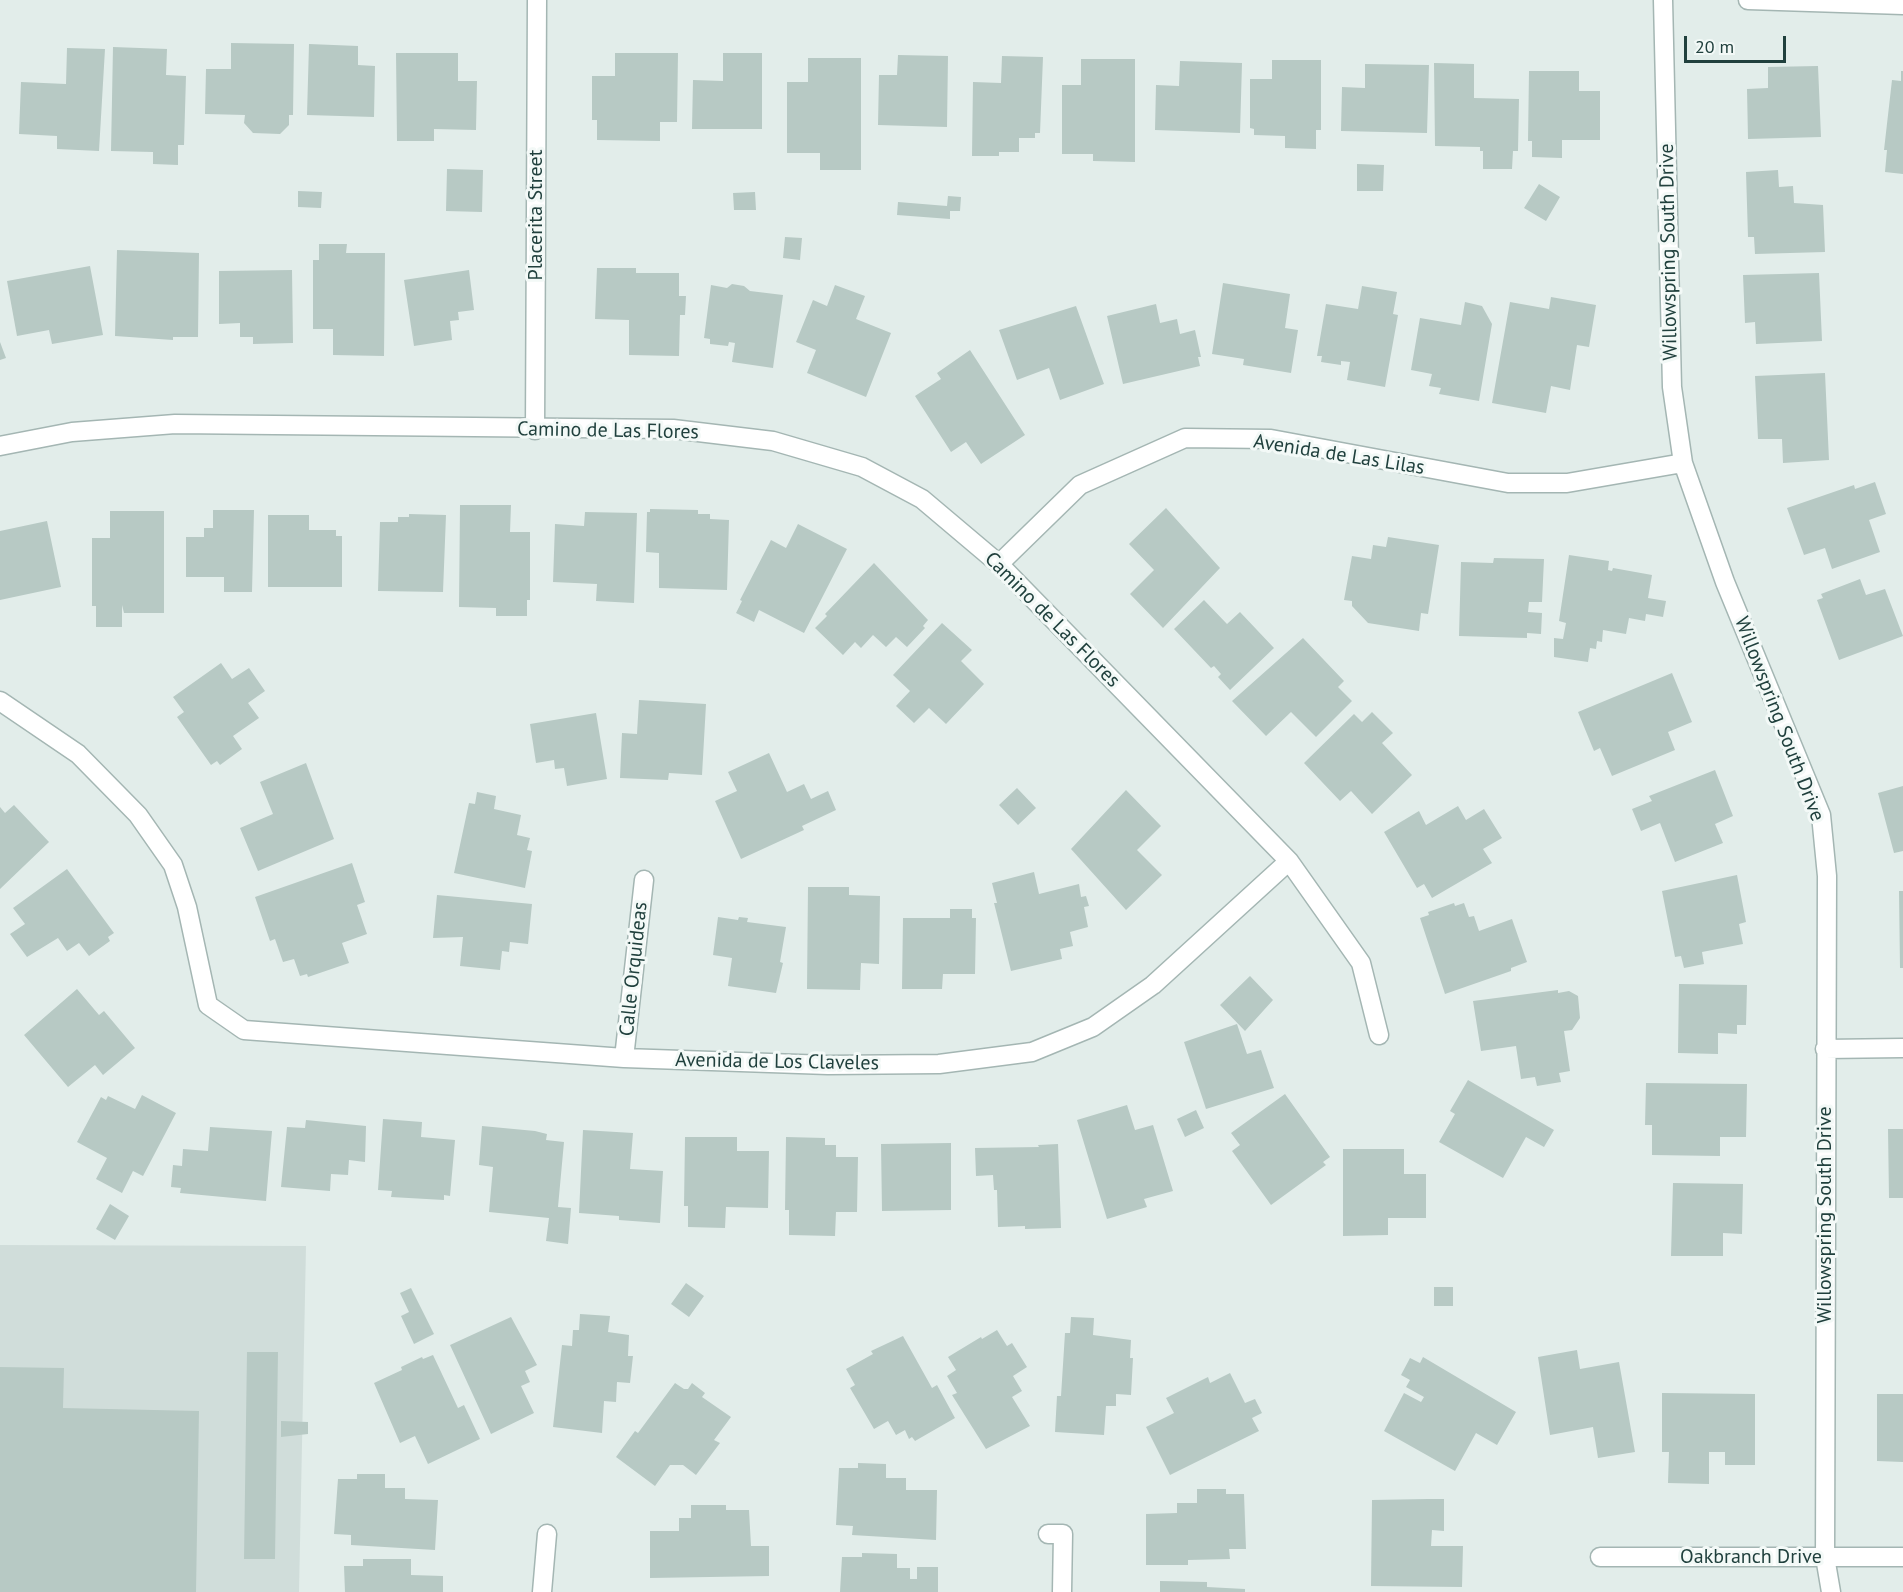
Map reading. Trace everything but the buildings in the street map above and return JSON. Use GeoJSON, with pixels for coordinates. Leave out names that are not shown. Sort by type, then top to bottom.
{"type":"FeatureCollection","features":[{"type":"Feature","properties":{"kind":"street","name":"Placerita Street"},"geometry":{"type":"LineString","coordinates":[[535,429],[537,0]]}},
{"type":"Feature","properties":{"kind":"street","name":"Willowspring South Drive"},"geometry":{"type":"LineString","coordinates":[[1663,0],[1671,363],[1683,463],[1725,582],[1821,814],[1827,876],[1824,1557],[1832,1592]]}},
{"type":"Feature","properties":{"kind":"street"},"geometry":{"type":"LineString","coordinates":[[1748,0],[1903,5]]}},
{"type":"Feature","properties":{"kind":"street","name":"Camino de Las Flores"},"geometry":{"type":"LineString","coordinates":[[0,446],[72,432],[175,424],[673,429],[773,441],[862,467],[922,499],[999,564],[1289,861],[1361,963],[1379,1035]]}},
{"type":"Feature","properties":{"kind":"street","name":"Avenida de Las Lilas"},"geometry":{"type":"LineString","coordinates":[[999,564],[1080,485],[1185,438],[1270,440],[1508,483],[1567,483],[1683,463]]}},
{"type":"Feature","properties":{"kind":"street","name":"Avenida de Los Claveles"},"geometry":{"type":"LineString","coordinates":[[0,701],[78,754],[138,814],[173,865],[187,907],[208,1005],[244,1030],[624,1058],[828,1065],[939,1064],[1032,1052],[1093,1026],[1153,985],[1289,861]]}},
{"type":"Feature","properties":{"kind":"street","name":"Calle Orquideas"},"geometry":{"type":"LineString","coordinates":[[624,1058],[644,879]]}},
{"type":"Feature","properties":{"kind":"street"},"geometry":{"type":"LineString","coordinates":[[1825,1049],[1903,1048]]}},
{"type":"Feature","properties":{"kind":"street"},"geometry":{"type":"LineString","coordinates":[[542,1592],[547,1534]]}},
{"type":"Feature","properties":{"kind":"street"},"geometry":{"type":"LineString","coordinates":[[1048,1534],[1063,1534],[1062,1592]]}},
{"type":"Feature","properties":{"kind":"street","name":"Oakbranch Drive"},"geometry":{"type":"LineString","coordinates":[[1600,1557],[1903,1557]]}},
{"type":"Feature","properties":{"kind":"shaded area"},"geometry":{"type":"Polygon","coordinates":[[[0,1245],[306,1246],[299,1592],[0,1592],[0,1245]]]}}]}
